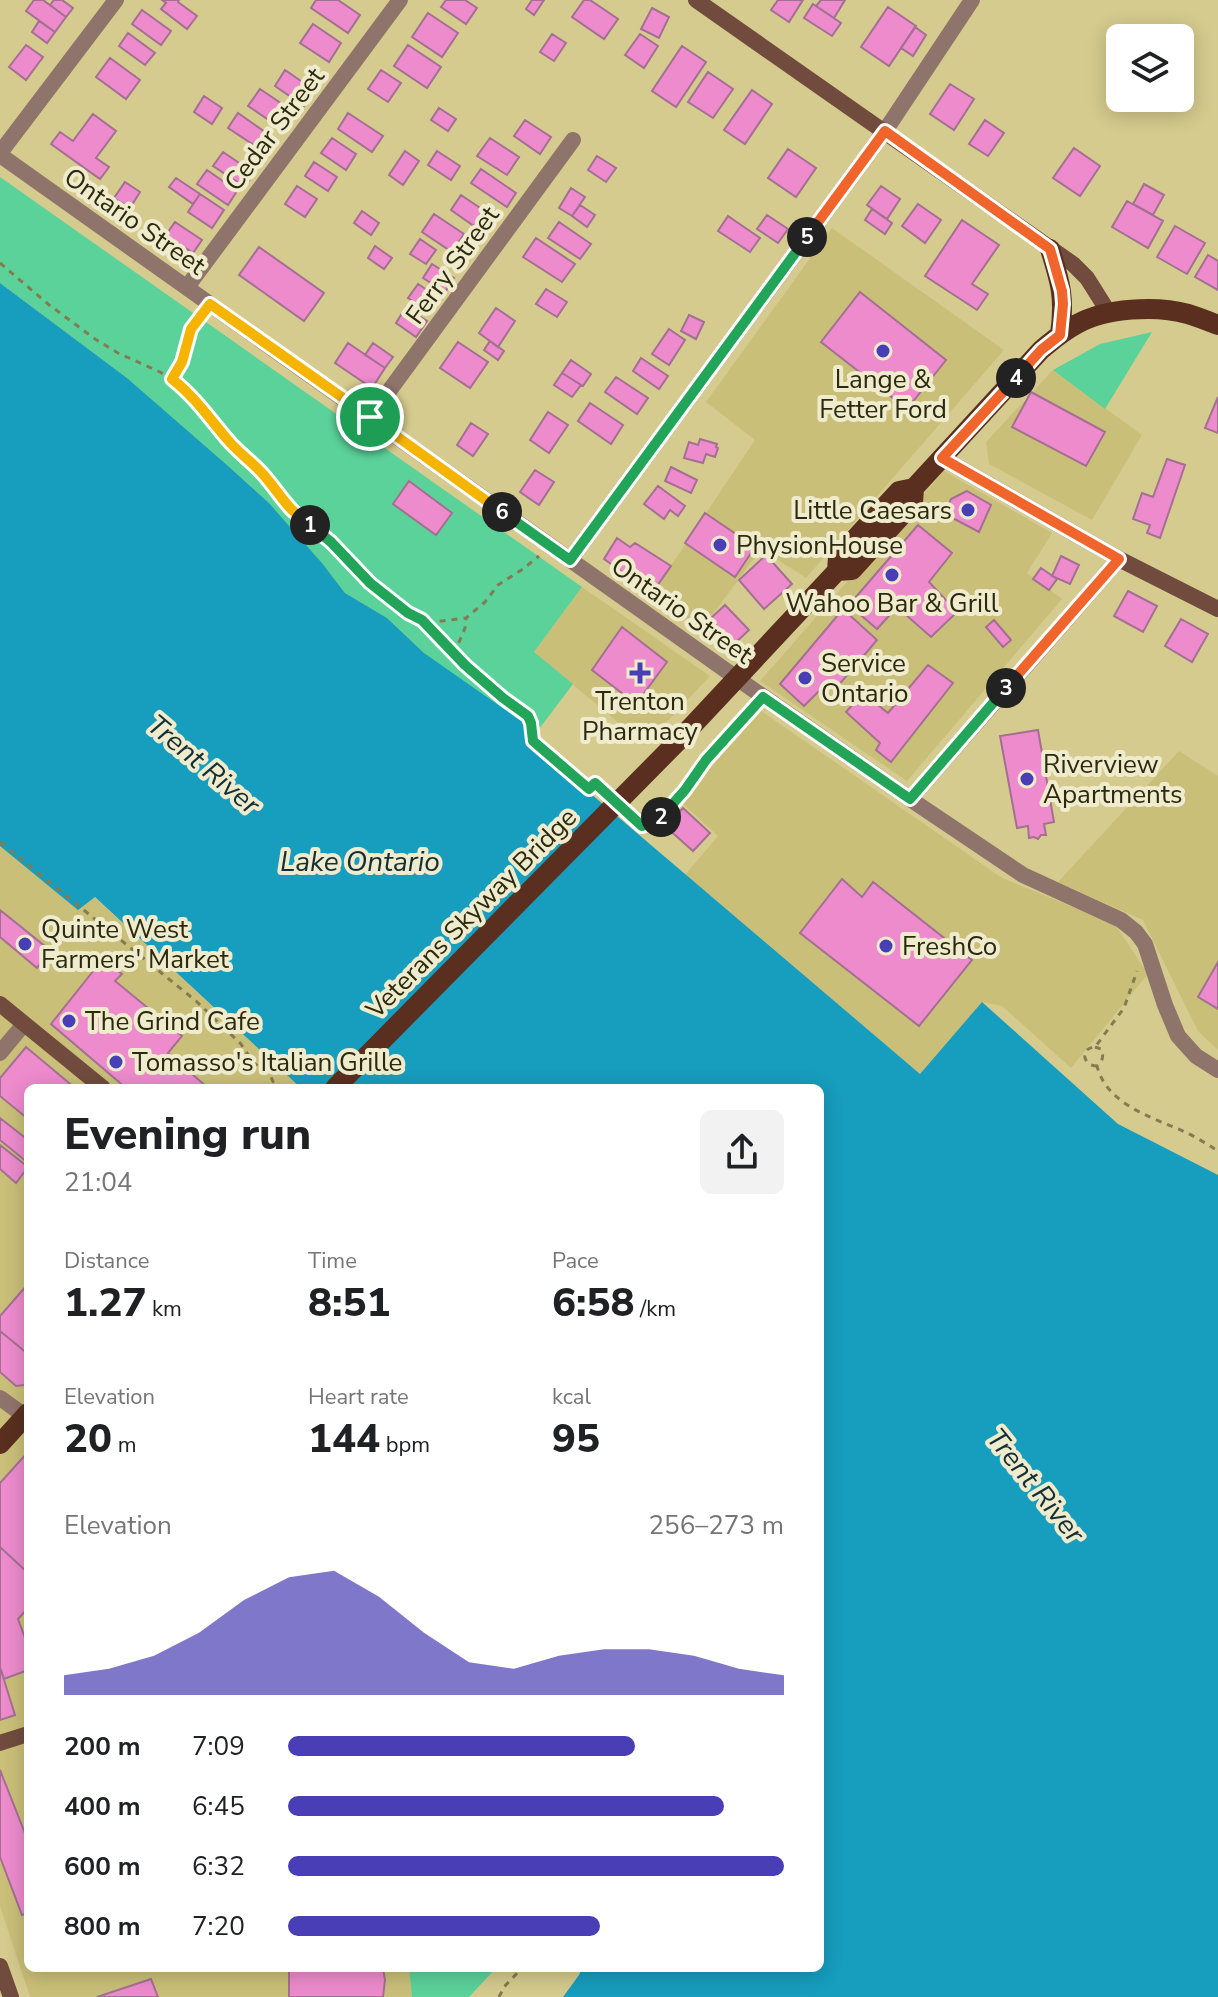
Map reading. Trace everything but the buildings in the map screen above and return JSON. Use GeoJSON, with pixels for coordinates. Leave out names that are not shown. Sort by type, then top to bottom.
{"type":"FeatureCollection","features":[{"type":"Feature","properties":{"kind":"main road"},"geometry":{"type":"LineString","coordinates":[[696,0],[1073,264],[1087,278],[1109,313]]}},
{"type":"Feature","properties":{"kind":"main road"},"geometry":{"type":"LineString","coordinates":[[1050,249],[1062,291],[1060,335]]}},
{"type":"Feature","properties":{"kind":"main road","name":"Veterans Skyway Bridge"},"geometry":{"type":"LineString","coordinates":[[339,1084],[678,741],[837,571],[852,570],[913,503],[914,488],[1041,350],[1078,323],[1109,313],[1132,310],[1186,313],[1218,325]]}},
{"type":"Feature","properties":{"kind":"main road"},"geometry":{"type":"LineString","coordinates":[[942,458],[1119,559],[1218,609]]}},
{"type":"Feature","properties":{"kind":"main road"},"geometry":{"type":"LineString","coordinates":[[0,1004],[98,1084]]}},
{"type":"Feature","properties":{"kind":"main road"},"geometry":{"type":"LineString","coordinates":[[0,1444],[24,1418]]}},
{"type":"Feature","properties":{"kind":"main road"},"geometry":{"type":"LineString","coordinates":[[0,1743],[24,1735]]}},
{"type":"Feature","properties":{"kind":"main road"},"geometry":{"type":"LineString","coordinates":[[0,1966],[11,1997]]}},
{"type":"Feature","properties":{"kind":"street"},"geometry":{"type":"LineString","coordinates":[[0,154],[116,0]]}},
{"type":"Feature","properties":{"kind":"street","name":"Cedar Street"},"geometry":{"type":"LineString","coordinates":[[187,287],[400,0]]}},
{"type":"Feature","properties":{"kind":"street"},"geometry":{"type":"LineString","coordinates":[[570,560],[885,131],[972,0]]}},
{"type":"Feature","properties":{"kind":"street","name":"Ferry Street"},"geometry":{"type":"LineString","coordinates":[[370,417],[573,140]]}},
{"type":"Feature","properties":{"kind":"street","name":"Ontario Street"},"geometry":{"type":"LineString","coordinates":[[0,154],[910,799],[1023,875],[1121,920],[1145,944],[1178,1036],[1196,1056],[1218,1070]]}},
{"type":"Feature","properties":{"kind":"street"},"geometry":{"type":"LineString","coordinates":[[910,799],[1119,559]]}},
{"type":"Feature","properties":{"kind":"street"},"geometry":{"type":"LineString","coordinates":[[0,1053],[24,1024]]}},
{"type":"Feature","properties":{"kind":"street"},"geometry":{"type":"LineString","coordinates":[[0,1399],[24,1413]]}},
{"type":"Feature","properties":{"kind":"path"},"geometry":{"type":"LineString","coordinates":[[0,263],[95,339],[172,379],[185,389],[240,453],[261,472],[291,511],[331,542],[385,597],[422,620],[486,684],[528,716],[533,741],[589,789],[595,783],[604,791]]}},
{"type":"Feature","properties":{"kind":"path"},"geometry":{"type":"LineString","coordinates":[[172,379],[182,362],[191,329],[210,304]]}},
{"type":"Feature","properties":{"kind":"path"},"geometry":{"type":"LineString","coordinates":[[422,620],[445,622],[466,618],[485,602],[498,585],[533,561],[547,544]]}},
{"type":"Feature","properties":{"kind":"path"},"geometry":{"type":"LineString","coordinates":[[454,654],[466,618]]}},
{"type":"Feature","properties":{"kind":"path"},"geometry":{"type":"LineString","coordinates":[[623,809],[642,826],[659,819],[706,760],[763,697]]}},
{"type":"Feature","properties":{"kind":"path"},"geometry":{"type":"LineString","coordinates":[[0,842],[206,1010],[241,1044],[274,1084]]}},
{"type":"Feature","properties":{"kind":"path"},"geometry":{"type":"LineString","coordinates":[[1095,1047],[1101,1049],[1104,1055],[1102,1062],[1091,1066],[1085,1062],[1086,1051],[1095,1047],[1124,1008],[1145,944]]}},
{"type":"Feature","properties":{"kind":"path"},"geometry":{"type":"LineString","coordinates":[[1097,1066],[1108,1090],[1134,1109],[1190,1134],[1218,1151]]}},
{"type":"Feature","properties":{"kind":"path"},"geometry":{"type":"LineString","coordinates":[[499,1997],[518,1972]]}},
{"type":"Feature","properties":{"kind":"shaded area"},"geometry":{"type":"Polygon","coordinates":[[[832,228],[1004,350],[806,578],[761,549],[702,629],[650,597],[755,440],[706,402],[832,228]]]}},
{"type":"Feature","properties":{"kind":"shaded area"},"geometry":{"type":"Polygon","coordinates":[[[1053,370],[1142,435],[1092,520],[989,464],[986,442],[1053,370]]]}},
{"type":"Feature","properties":{"kind":"shaded area"},"geometry":{"type":"Polygon","coordinates":[[[944,471],[1052,533],[1027,573],[1062,599],[907,781],[760,681],[944,471]]]}},
{"type":"Feature","properties":{"kind":"shaded area"},"geometry":{"type":"Polygon","coordinates":[[[582,587],[710,676],[645,745],[534,652],[582,587]]]}},
{"type":"Feature","properties":{"kind":"shaded area"},"geometry":{"type":"Polygon","coordinates":[[[760,710],[1002,878],[1115,924],[1148,974],[1071,1068],[1002,1006],[982,1002],[920,1074],[685,875],[718,836],[681,802],[760,710]]]}},
{"type":"Feature","properties":{"kind":"shaded area"},"geometry":{"type":"Polygon","coordinates":[[[1179,751],[1218,776],[1218,1050],[1198,1031],[1143,920],[1058,882],[1179,751]]]}},
{"type":"Feature","properties":{"kind":"shaded area"},"geometry":{"type":"Polygon","coordinates":[[[0,846],[78,909],[94,897],[297,1084],[24,1084],[24,1972],[409,1972],[412,1997],[30,1997],[0,1906],[0,846]]]}},
{"type":"Feature","properties":{"kind":"green space"},"geometry":{"type":"Polygon","coordinates":[[[0,177],[582,587],[534,652],[573,684],[530,741],[424,653],[387,618],[345,593],[269,503],[127,378],[0,283],[0,177]]]}},
{"type":"Feature","properties":{"kind":"green space"},"geometry":{"type":"Polygon","coordinates":[[[1152,332],[1105,409],[1053,370],[1100,344],[1152,332]]]}},
{"type":"Feature","properties":{"kind":"green space"},"geometry":{"type":"Polygon","coordinates":[[[409,1972],[492,1972],[469,1997],[412,1997],[409,1972]]]}},
{"type":"Feature","properties":{"kind":"water","name":"Lake Ontario"},"geometry":{"type":"Polygon","coordinates":[[[0,283],[127,378],[269,503],[345,593],[387,618],[424,653],[528,726],[530,742],[920,1074],[982,1002],[1118,1124],[1218,1175],[1218,1997],[563,1997],[580,1972],[824,1972],[824,1084],[297,1084],[95,897],[78,910],[0,846],[0,283]]]}},
{"type":"Feature","properties":{"kind":"place","name":"Lange & Fetter Ford"},"geometry":{"type":"Point","coordinates":[883,351]}},
{"type":"Feature","properties":{"kind":"place","name":"Little Caesars"},"geometry":{"type":"Point","coordinates":[968,510]}},
{"type":"Feature","properties":{"kind":"place","name":"PhysionHouse"},"geometry":{"type":"Point","coordinates":[720,545]}},
{"type":"Feature","properties":{"kind":"place","name":"Wahoo Bar & Grill"},"geometry":{"type":"Point","coordinates":[892,575]}},
{"type":"Feature","properties":{"kind":"place","name":"Trenton Pharmacy"},"geometry":{"type":"Point","coordinates":[640,673]}},
{"type":"Feature","properties":{"kind":"place","name":"Service Ontario"},"geometry":{"type":"Point","coordinates":[805,678]}},
{"type":"Feature","properties":{"kind":"place","name":"Riverview Apartments"},"geometry":{"type":"Point","coordinates":[1027,779]}},
{"type":"Feature","properties":{"kind":"place","name":"Quinte West Farmers' Market"},"geometry":{"type":"Point","coordinates":[25,944]}},
{"type":"Feature","properties":{"kind":"place","name":"FreshCo"},"geometry":{"type":"Point","coordinates":[886,946]}},
{"type":"Feature","properties":{"kind":"place","name":"The Grind Cafe"},"geometry":{"type":"Point","coordinates":[69,1021]}},
{"type":"Feature","properties":{"kind":"place","name":"Tomasso's Italian Grille"},"geometry":{"type":"Point","coordinates":[116,1062]}},
{"type":"Feature","properties":{"kind":"route"},"geometry":{"type":"LineString","coordinates":[[885,131],[1050,249],[1062,291],[1060,335],[1041,350],[942,458],[1119,559],[910,799],[763,697],[706,760],[659,819],[642,826],[595,783],[589,789],[533,741],[528,716],[465,665],[422,620],[385,597],[331,542],[291,511],[270,481],[227,440],[196,401],[172,379],[182,362],[196,319],[210,304],[370,417],[570,560],[885,131]]}},
{"type":"Feature","properties":{"kind":"water label","name":"Trent River"},"geometry":{"type":"Point","coordinates":[204,764]}},
{"type":"Feature","properties":{"kind":"water label","name":"Trent River"},"geometry":{"type":"Point","coordinates":[1036,1485]}}]}
